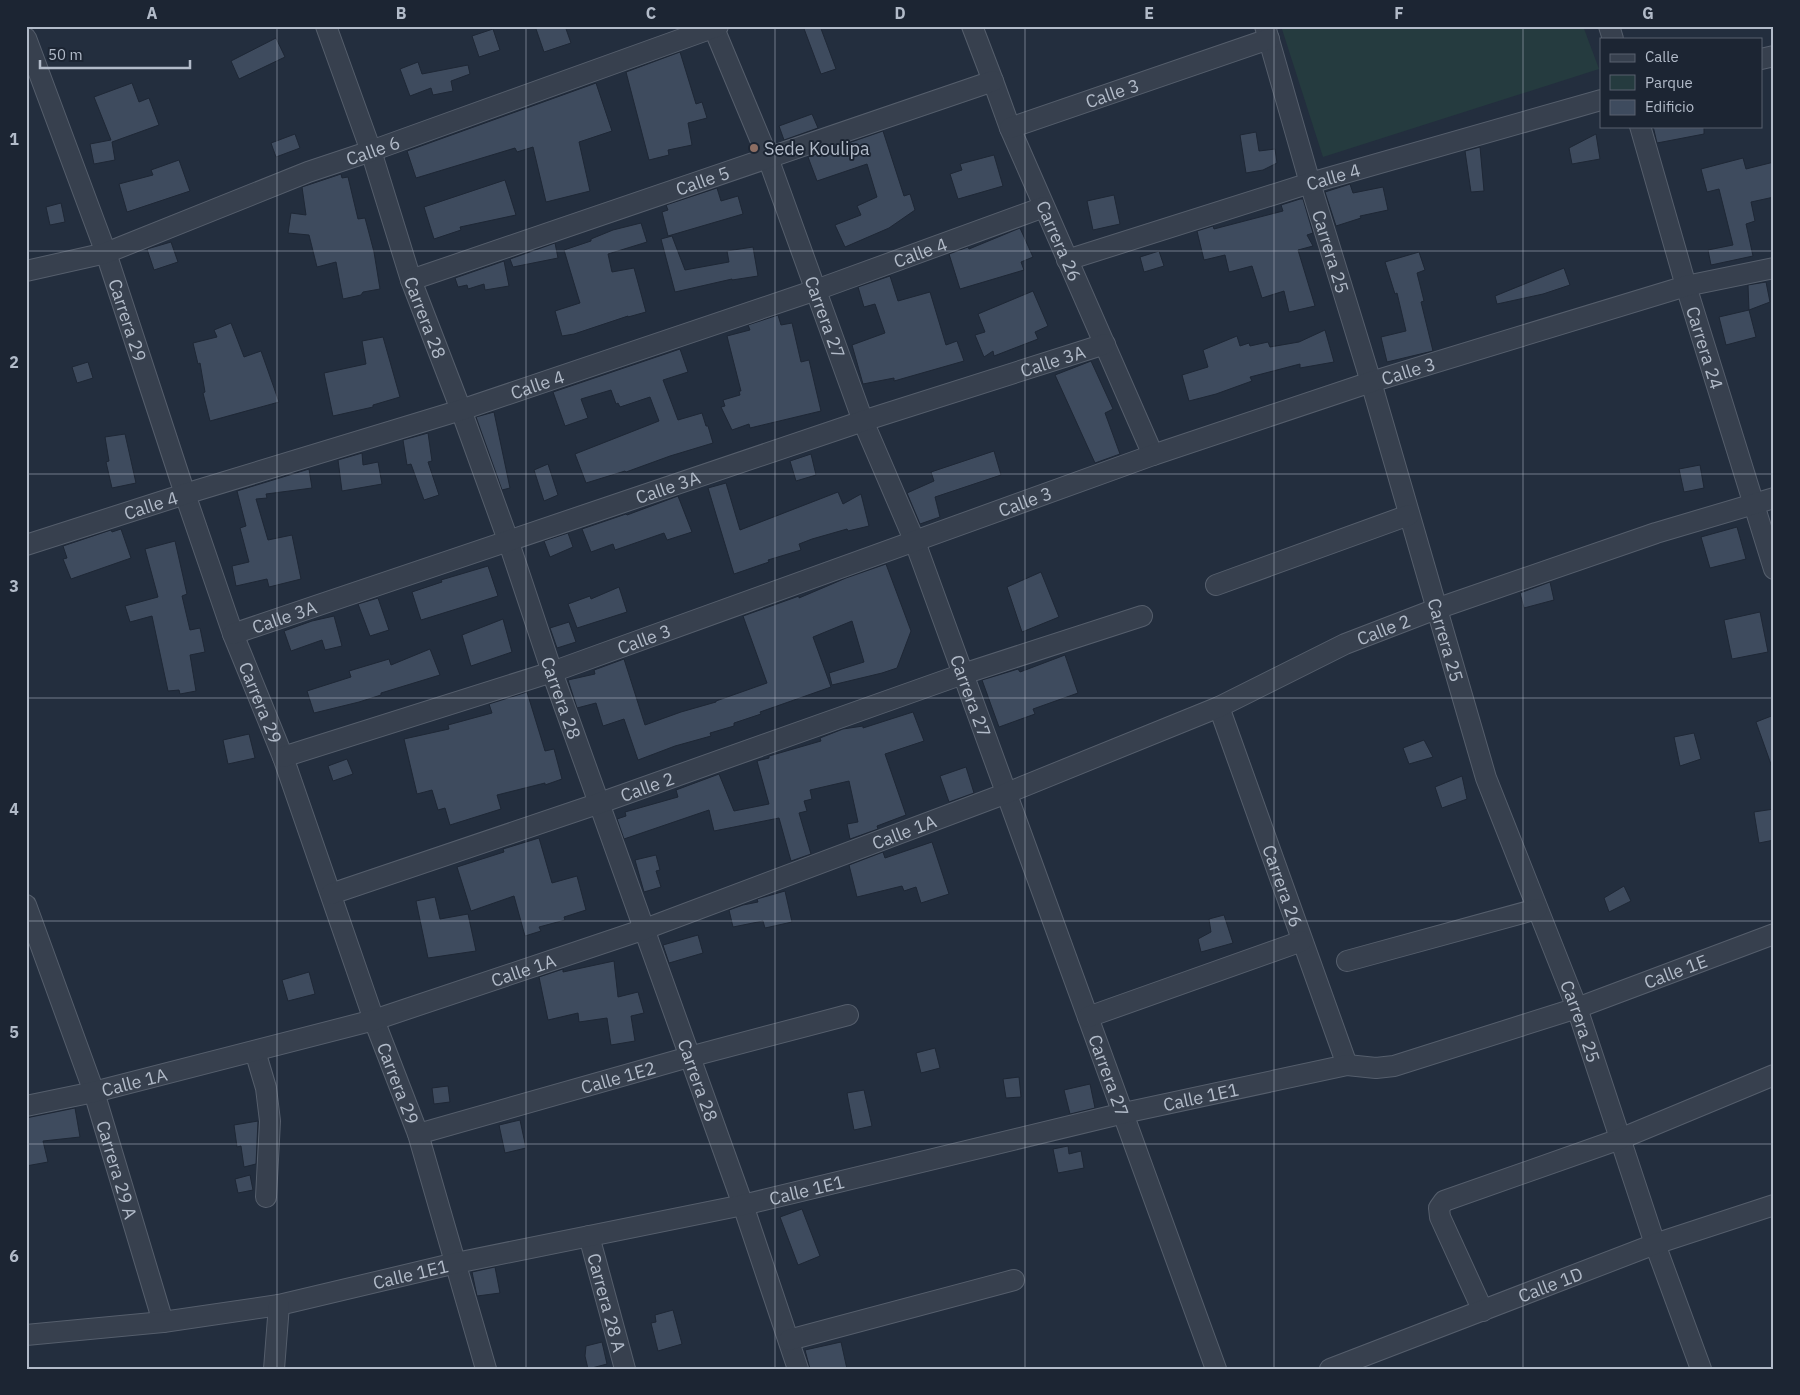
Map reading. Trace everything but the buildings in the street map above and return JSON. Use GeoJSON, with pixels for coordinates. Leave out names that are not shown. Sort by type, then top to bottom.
{"type":"FeatureCollection","features":[{"type":"Feature","properties":{"kind":"street","name":"Carrera 28"},"geometry":{"type":"LineString","coordinates":[[326,26],[371,151],[411,280],[508,540],[552,672],[743,1205],[798,1369]]}},
{"type":"Feature","properties":{"kind":"street","name":"Carrera 26"},"geometry":{"type":"LineString","coordinates":[[972,26],[1010,128],[1153,455]]}},
{"type":"Feature","properties":{"kind":"street"},"geometry":{"type":"LineString","coordinates":[[1609,26],[1613,38]]}},
{"type":"Feature","properties":{"kind":"street","name":"Calle 6"},"geometry":{"type":"LineString","coordinates":[[26,271],[106,253],[308,172],[715,27]]}},
{"type":"Feature","properties":{"kind":"street","name":"Carrera 27"},"geometry":{"type":"LineString","coordinates":[[715,27],[768,158],[863,421],[915,542],[1008,793],[1216,1369]]}},
{"type":"Feature","properties":{"kind":"street","name":"Calle 3"},"geometry":{"type":"LineString","coordinates":[[1010,128],[1267,32]]}},
{"type":"Feature","properties":{"kind":"street","name":"Carrera 25"},"geometry":{"type":"LineString","coordinates":[[1267,32],[1486,778],[1577,1008],[1655,1244],[1701,1369]]}},
{"type":"Feature","properties":{"kind":"street","name":"Carrera 29"},"geometry":{"type":"LineString","coordinates":[[26,38],[106,253],[184,494],[233,634],[283,757],[374,1020],[418,1134],[486,1369]]}},
{"type":"Feature","properties":{"kind":"street","name":"Calle 5"},"geometry":{"type":"LineString","coordinates":[[411,280],[993,81]]}},
{"type":"Feature","properties":{"kind":"street","name":"Calle 4"},"geometry":{"type":"LineString","coordinates":[[1067,260],[1310,183],[1600,100]]}},
{"type":"Feature","properties":{"kind":"street","name":"Carrera 24"},"geometry":{"type":"LineString","coordinates":[[1641,128],[1686,286],[1774,569]]}},
{"type":"Feature","properties":{"kind":"street","name":"Calle 4"},"geometry":{"type":"LineString","coordinates":[[26,545],[184,494],[461,410],[816,290],[1044,207]]}},
{"type":"Feature","properties":{"kind":"street","name":"Calle 3"},"geometry":{"type":"LineString","coordinates":[[283,757],[552,672],[1153,455],[1371,382],[1686,286],[1774,268]]}},
{"type":"Feature","properties":{"kind":"street","name":"Calle 3A"},"geometry":{"type":"LineString","coordinates":[[233,634],[863,421],[1104,344]]}},
{"type":"Feature","properties":{"kind":"street","name":"Calle 2"},"geometry":{"type":"LineString","coordinates":[[1008,793],[1219,707],[1345,644],[1436,609],[1656,533],[1774,498]]}},
{"type":"Feature","properties":{"kind":"street"},"geometry":{"type":"LineString","coordinates":[[1216,585],[1409,515]]}},
{"type":"Feature","properties":{"kind":"street","name":"Calle 2"},"geometry":{"type":"LineString","coordinates":[[331,894],[600,803],[963,674],[1142,616]]}},
{"type":"Feature","properties":{"kind":"street","name":"Carrera 26"},"geometry":{"type":"LineString","coordinates":[[1219,707],[1347,1065]]}},
{"type":"Feature","properties":{"kind":"street","name":"Calle 1A"},"geometry":{"type":"LineString","coordinates":[[26,1106],[94,1092],[374,1020],[645,929],[1008,793]]}},
{"type":"Feature","properties":{"kind":"street","name":"Carrera 29 A"},"geometry":{"type":"LineString","coordinates":[[26,905],[94,1092],[164,1322]]}},
{"type":"Feature","properties":{"kind":"street"},"geometry":{"type":"LineString","coordinates":[[1347,961],[1537,909]]}},
{"type":"Feature","properties":{"kind":"street","name":"Calle 1E"},"geometry":{"type":"LineString","coordinates":[[1577,1008],[1774,934]]}},
{"type":"Feature","properties":{"kind":"street"},"geometry":{"type":"LineString","coordinates":[[1088,1017],[1302,941]]}},
{"type":"Feature","properties":{"kind":"street","name":"Calle 1E1"},"geometry":{"type":"LineString","coordinates":[[26,1336],[164,1322],[278,1305],[456,1263],[743,1205],[1124,1112],[1347,1065],[1376,1068],[1394,1066],[1577,1008]]}},
{"type":"Feature","properties":{"kind":"street","name":"Calle 1E2"},"geometry":{"type":"LineString","coordinates":[[418,1134],[689,1057],[848,1015]]}},
{"type":"Feature","properties":{"kind":"street"},"geometry":{"type":"LineString","coordinates":[[255,1051],[266,1088],[270,1121],[266,1197]]}},
{"type":"Feature","properties":{"kind":"street"},"geometry":{"type":"LineString","coordinates":[[1483,1311],[1440,1216],[1439,1208],[1444,1201],[1620,1139],[1774,1075]]}},
{"type":"Feature","properties":{"kind":"street","name":"Calle 1D"},"geometry":{"type":"LineString","coordinates":[[1330,1369],[1655,1244],[1774,1205]]}},
{"type":"Feature","properties":{"kind":"street","name":"Carrera 28 A"},"geometry":{"type":"LineString","coordinates":[[589,1236],[624,1369]]}},
{"type":"Feature","properties":{"kind":"street"},"geometry":{"type":"LineString","coordinates":[[789,1340],[1014,1280]]}},
{"type":"Feature","properties":{"kind":"street"},"geometry":{"type":"LineString","coordinates":[[274,1369],[278,1305]]}},
{"type":"Feature","properties":{"kind":"green space"},"geometry":{"type":"Polygon","coordinates":[[[1281,26],[1583,26],[1599,69],[1323,157],[1281,26]]]}},
{"type":"Feature","properties":{"kind":"place","name":"Sede Koulipa"},"geometry":{"type":"Point","coordinates":[754,148]}}]}
